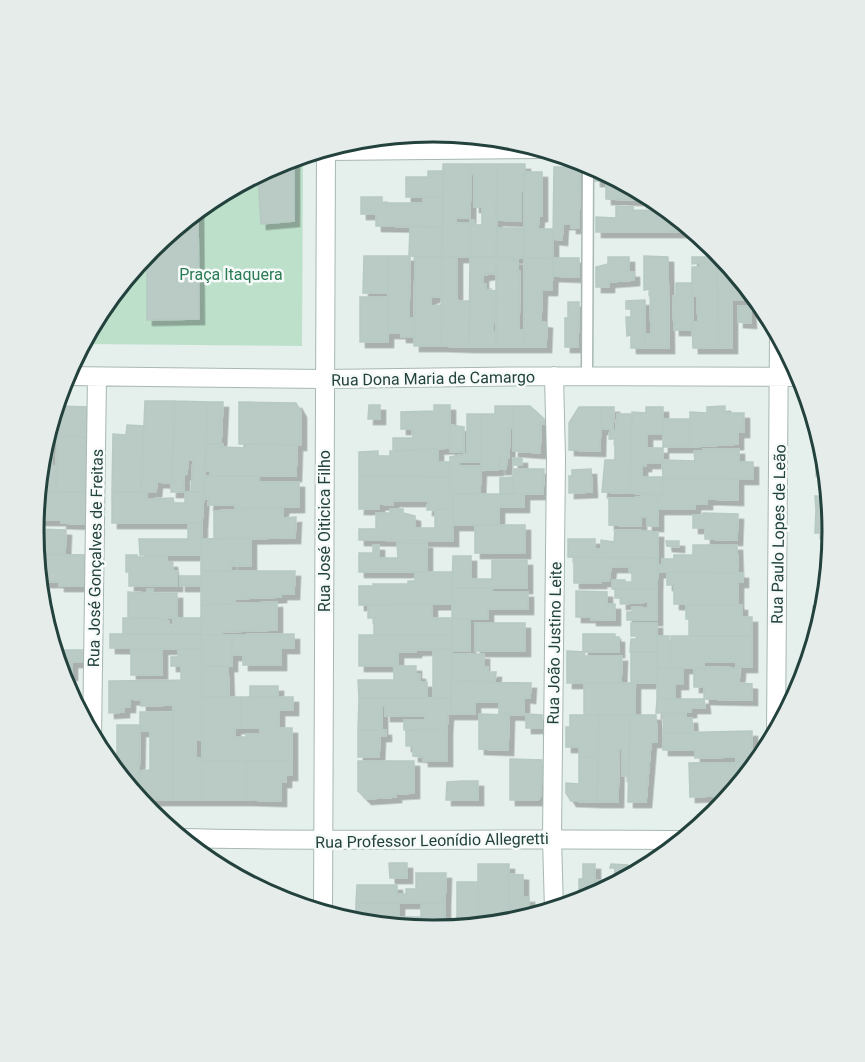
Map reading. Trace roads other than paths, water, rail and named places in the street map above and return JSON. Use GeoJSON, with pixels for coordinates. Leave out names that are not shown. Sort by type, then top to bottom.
{"type":"FeatureCollection","features":[{"type":"Feature","properties":{"kind":"street"},"geometry":{"type":"LineString","coordinates":[[357,149],[508,149]]}},
{"type":"Feature","properties":{"kind":"street","name":"Rua José Oiticica Filho"},"geometry":{"type":"LineString","coordinates":[[323,904],[326,157]]}},
{"type":"Feature","properties":{"kind":"street","name":"Rua Paulo Lopes de Leão"},"geometry":{"type":"LineString","coordinates":[[776,712],[779,355]]}},
{"type":"Feature","properties":{"kind":"street","name":"Rua Dona Maria de Camargo"},"geometry":{"type":"LineString","coordinates":[[76,376],[325,380],[554,376],[790,377]]}},
{"type":"Feature","properties":{"kind":"street","name":"Rua João Justino Leite"},"geometry":{"type":"LineString","coordinates":[[554,376],[556,458],[552,838],[554,900]]}},
{"type":"Feature","properties":{"kind":"street","name":"Rua José Gonçalves de Freitas"},"geometry":{"type":"LineString","coordinates":[[93,721],[97,377]]}},
{"type":"Feature","properties":{"kind":"street","name":"Rua Professor Leonídio Allegretti"},"geometry":{"type":"LineString","coordinates":[[194,838],[324,841],[552,838],[669,840]]}},
{"type":"Feature","properties":{"kind":"lane"},"geometry":{"type":"LineString","coordinates":[[587,376],[588,175]]}},
{"type":"Feature","properties":{"kind":"park label","name":"Praça Itaquera"},"geometry":{"type":"Point","coordinates":[231,274]}}]}
